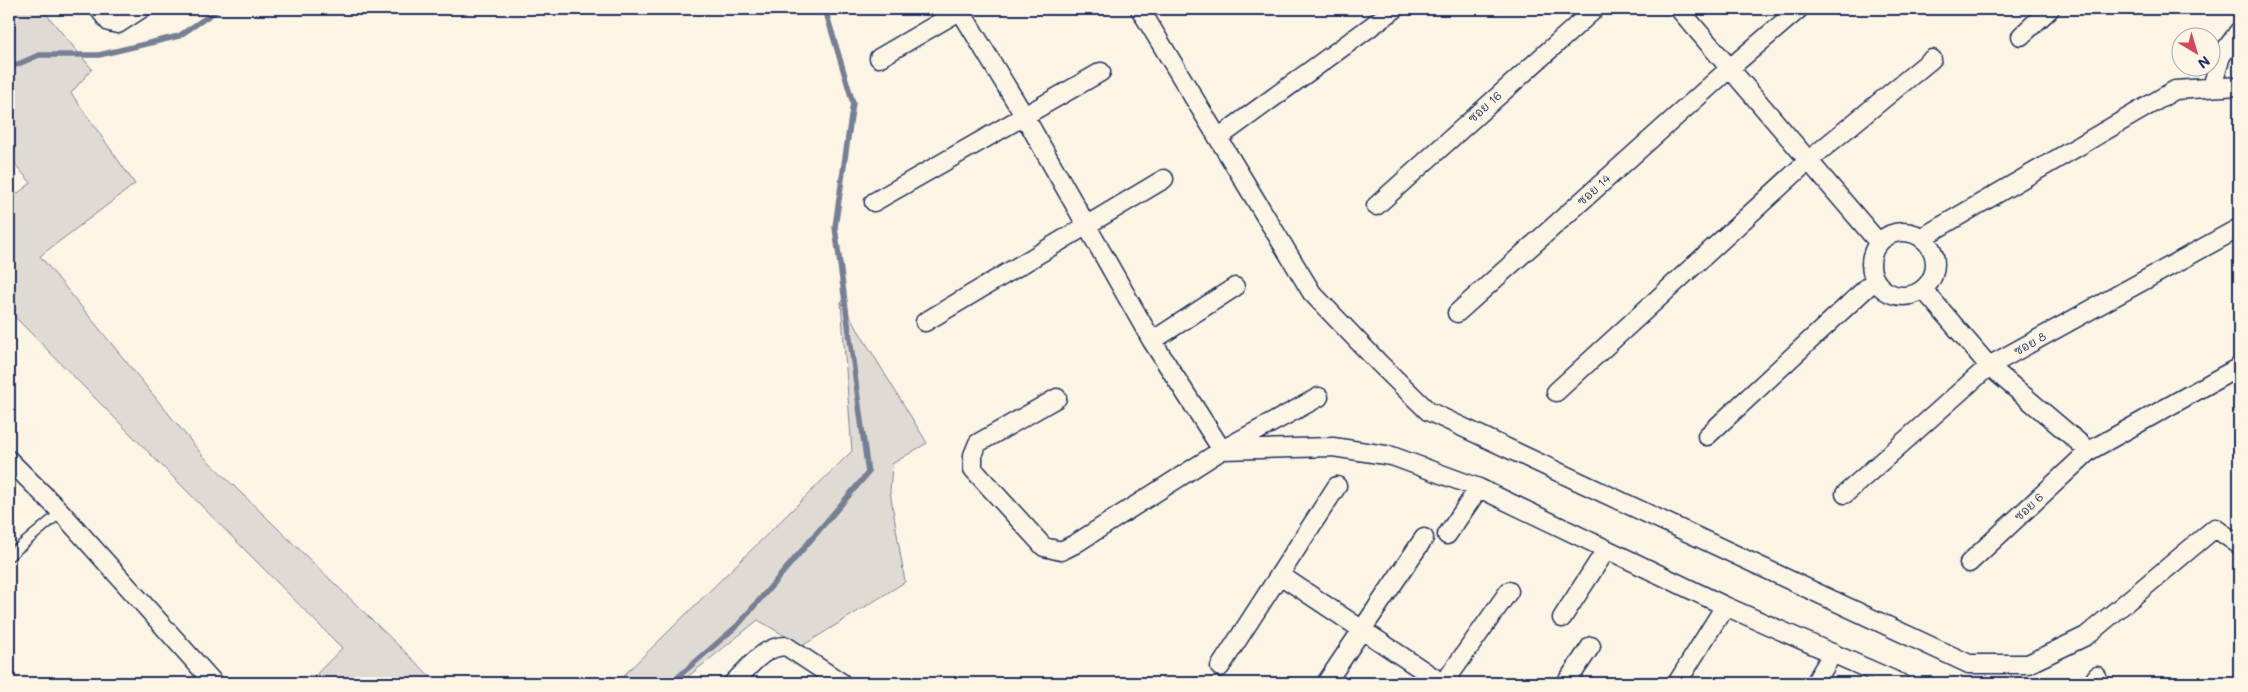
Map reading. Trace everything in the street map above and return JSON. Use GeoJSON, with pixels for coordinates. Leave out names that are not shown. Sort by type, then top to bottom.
{"type":"FeatureCollection","features":[{"type":"Feature","properties":{"kind":"street"},"geometry":{"type":"LineString","coordinates":[[99,9],[109,22],[118,24],[141,9]]}},
{"type":"Feature","properties":{"kind":"street"},"geometry":{"type":"LineString","coordinates":[[1140,9],[1312,293],[1428,411],[1969,664],[2028,664],[2086,636],[2215,528],[2239,545]]}},
{"type":"Feature","properties":{"kind":"street"},"geometry":{"type":"LineString","coordinates":[[1218,138],[1396,9]]}},
{"type":"Feature","properties":{"kind":"street","name":"ซอย 16"},"geometry":{"type":"LineString","coordinates":[[1376,206],[1595,9]]}},
{"type":"Feature","properties":{"kind":"street"},"geometry":{"type":"LineString","coordinates":[[1679,9],[1879,243]]}},
{"type":"Feature","properties":{"kind":"street","name":"ซอย 14"},"geometry":{"type":"LineString","coordinates":[[1457,313],[1730,68],[1799,9]]}},
{"type":"Feature","properties":{"kind":"street"},"geometry":{"type":"LineString","coordinates":[[2021,36],[2050,9]]}},
{"type":"Feature","properties":{"kind":"street"},"geometry":{"type":"LineString","coordinates":[[880,58],[961,10],[1025,116],[1152,341],[1222,450]]}},
{"type":"Feature","properties":{"kind":"street"},"geometry":{"type":"LineString","coordinates":[[2212,87],[2221,56],[2239,31]]}},
{"type":"Feature","properties":{"kind":"street"},"geometry":{"type":"LineString","coordinates":[[1556,392],[1809,160],[1932,59]]}},
{"type":"Feature","properties":{"kind":"street"},"geometry":{"type":"LineString","coordinates":[[874,202],[1101,72]]}},
{"type":"Feature","properties":{"kind":"street"},"geometry":{"type":"LineString","coordinates":[[1920,238],[2175,90],[2239,86]]}},
{"type":"Feature","properties":{"kind":"street"},"geometry":{"type":"LineString","coordinates":[[924,322],[1164,179]]}},
{"type":"Feature","properties":{"kind":"street","name":"ซอย 8"},"geometry":{"type":"LineString","coordinates":[[1845,494],[1989,366],[2239,228]]}},
{"type":"Feature","properties":{"kind":"street"},"geometry":{"type":"LineString","coordinates":[[1903,232],[1920,238],[1930,247],[1934,257],[1935,269],[1931,280],[1923,289],[1913,294],[1892,295],[1882,290],[1875,280],[1870,267],[1872,254],[1879,243],[1891,234],[1903,232]]}},
{"type":"Feature","properties":{"kind":"street"},"geometry":{"type":"LineString","coordinates":[[1707,436],[1875,280]]}},
{"type":"Feature","properties":{"kind":"street"},"geometry":{"type":"LineString","coordinates":[[1152,341],[1235,287]]}},
{"type":"Feature","properties":{"kind":"street"},"geometry":{"type":"LineString","coordinates":[[1923,289],[1989,366],[2089,451]]}},
{"type":"Feature","properties":{"kind":"street","name":"ซอย 6"},"geometry":{"type":"LineString","coordinates":[[1969,563],[2089,451],[2239,367]]}},
{"type":"Feature","properties":{"kind":"street"},"geometry":{"type":"LineString","coordinates":[[1057,398],[978,443],[973,455],[973,469],[1044,547],[1061,551],[1075,544],[1222,450],[1319,397]]}},
{"type":"Feature","properties":{"kind":"street"},"geometry":{"type":"LineString","coordinates":[[1222,450],[1333,447],[1392,456],[1479,488],[1725,606],[1900,683]]}},
{"type":"Feature","properties":{"kind":"street"},"geometry":{"type":"LineString","coordinates":[[9,460],[61,512],[214,683]]}},
{"type":"Feature","properties":{"kind":"street"},"geometry":{"type":"LineString","coordinates":[[1220,667],[1337,486]]}},
{"type":"Feature","properties":{"kind":"street"},"geometry":{"type":"LineString","coordinates":[[1447,535],[1479,488]]}},
{"type":"Feature","properties":{"kind":"street"},"geometry":{"type":"LineString","coordinates":[[1326,683],[1363,631],[1424,538]]}},
{"type":"Feature","properties":{"kind":"street"},"geometry":{"type":"LineString","coordinates":[[1562,618],[1606,550]]}},
{"type":"Feature","properties":{"kind":"street"},"geometry":{"type":"LineString","coordinates":[[1280,575],[1443,683],[1508,591]]}},
{"type":"Feature","properties":{"kind":"street"},"geometry":{"type":"LineString","coordinates":[[1677,683],[1725,606]]}},
{"type":"Feature","properties":{"kind":"street"},"geometry":{"type":"LineString","coordinates":[[733,683],[763,653],[776,646],[786,646],[842,683]]}},
{"type":"Feature","properties":{"kind":"street"},"geometry":{"type":"LineString","coordinates":[[1566,683],[1591,646]]}},
{"type":"Feature","properties":{"kind":"street"},"geometry":{"type":"LineString","coordinates":[[1815,683],[1833,653]]}},
{"type":"Feature","properties":{"kind":"lane"},"geometry":{"type":"LineString","coordinates":[[9,556],[61,512]]}},
{"type":"Feature","properties":{"kind":"shaded area"},"geometry":{"type":"Polygon","coordinates":[[[9,9],[42,9],[92,69],[71,93],[135,184],[40,256],[203,456],[437,683],[308,683],[342,648],[9,311],[9,200],[31,183],[9,157],[9,37],[12,35],[9,31],[9,9]]]}},
{"type":"Feature","properties":{"kind":"shaded area"},"geometry":{"type":"Polygon","coordinates":[[[841,302],[927,443],[892,464],[890,492],[905,582],[802,646],[758,620],[680,683],[616,683],[852,451],[841,302]]]}},
{"type":"Feature","properties":{"kind":"waterway"},"geometry":{"type":"LineString","coordinates":[[9,68],[39,55],[99,55],[179,36],[219,9]]}},
{"type":"Feature","properties":{"kind":"waterway"},"geometry":{"type":"LineString","coordinates":[[671,683],[738,625],[868,473],[835,227],[853,103],[825,9]]}}]}
